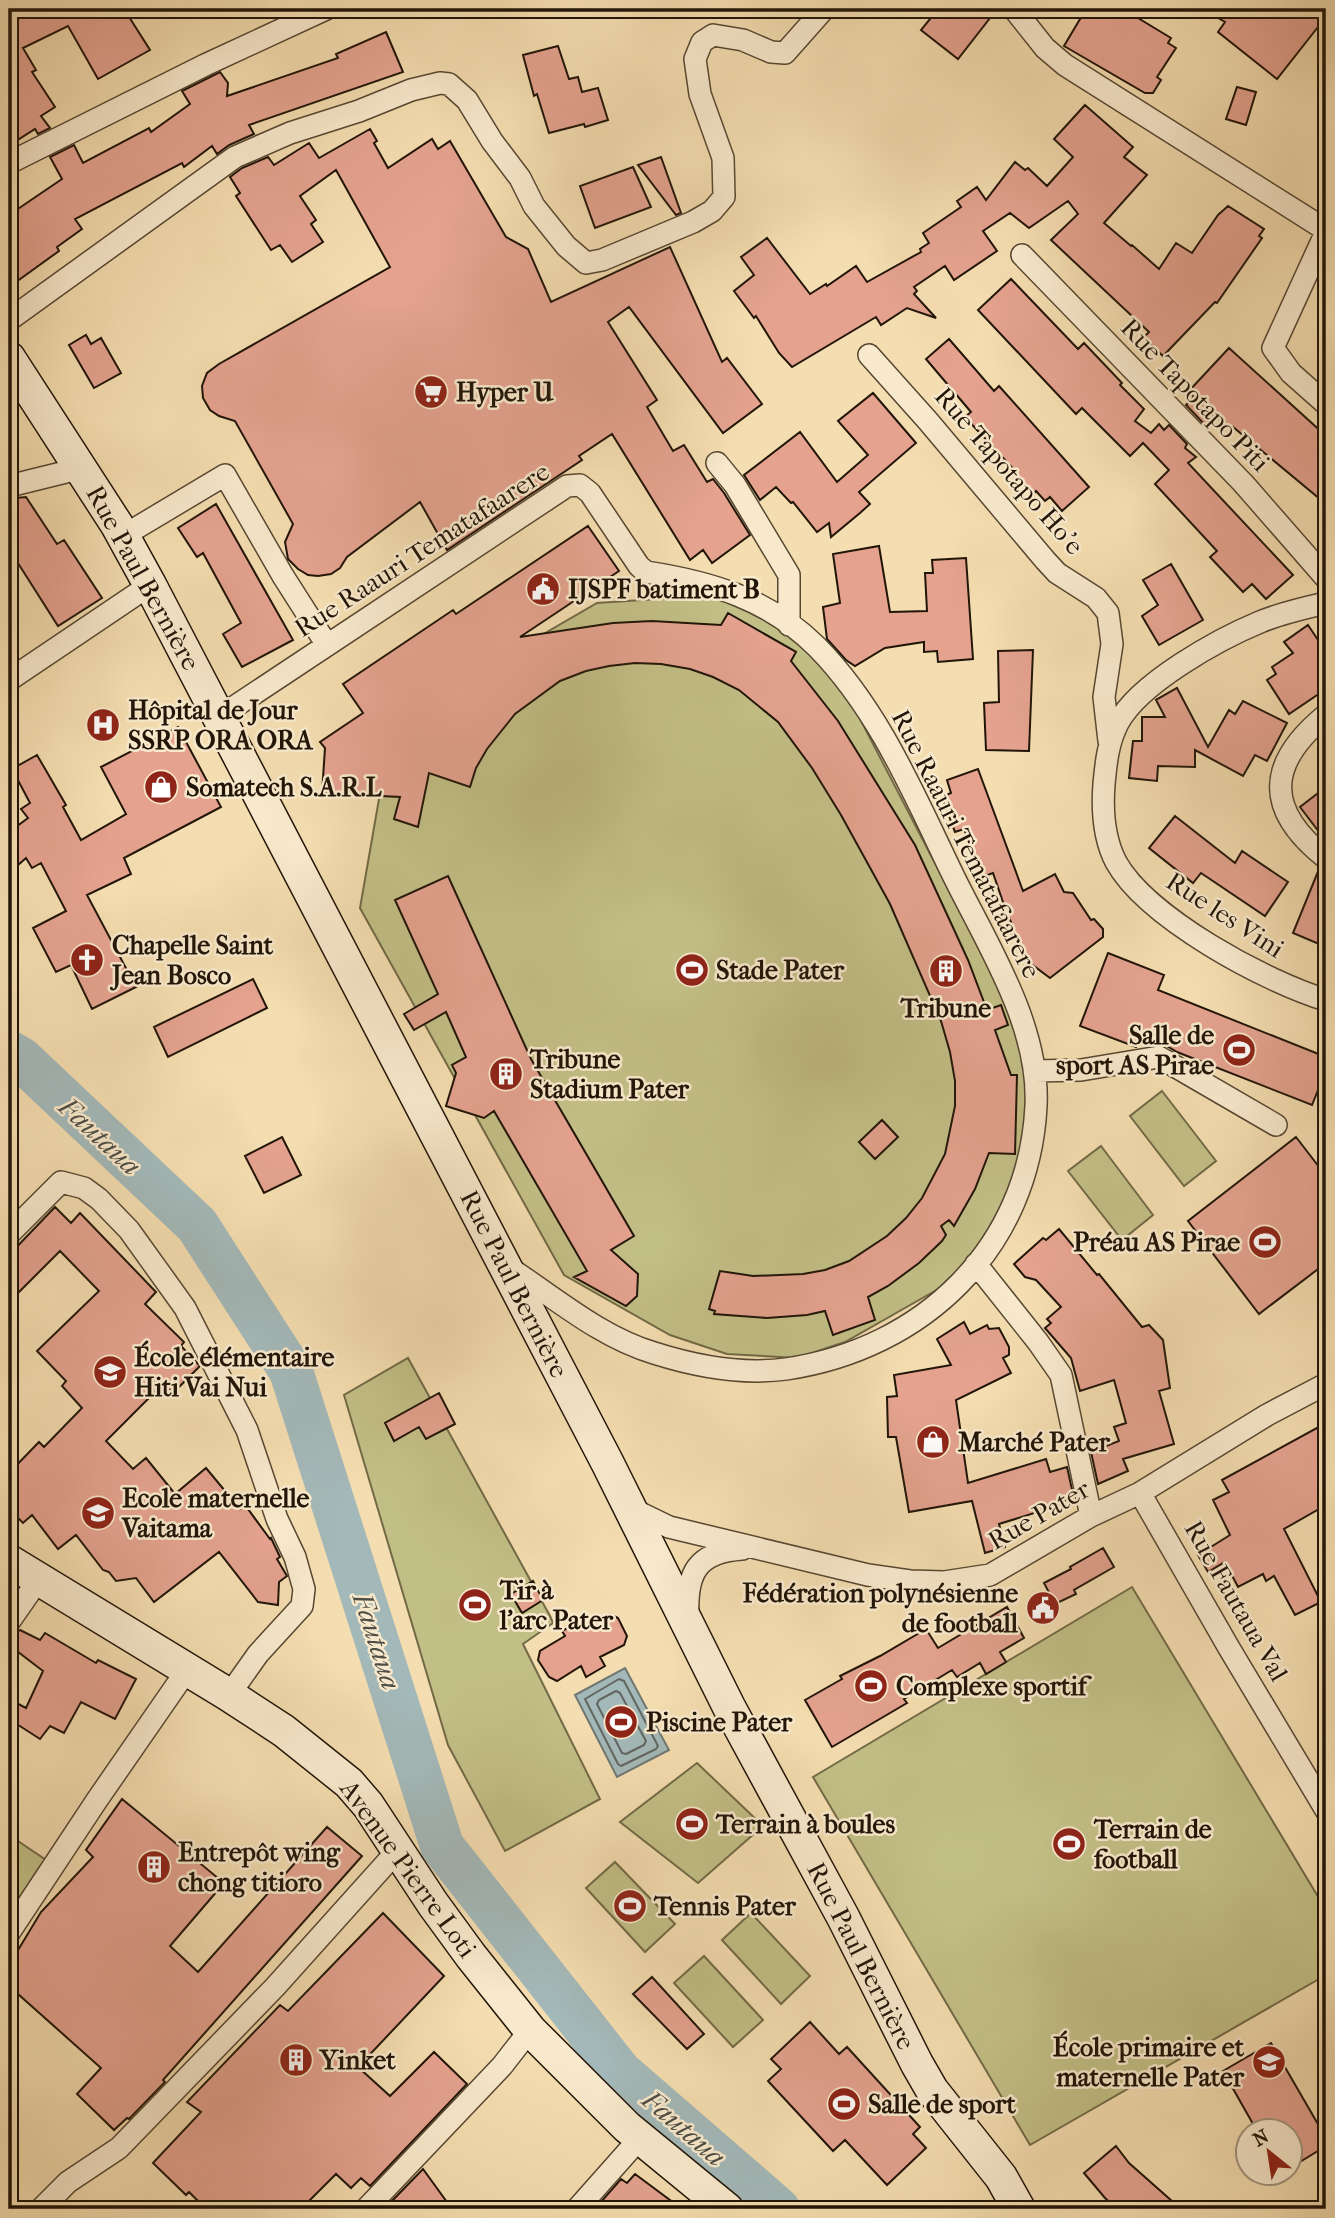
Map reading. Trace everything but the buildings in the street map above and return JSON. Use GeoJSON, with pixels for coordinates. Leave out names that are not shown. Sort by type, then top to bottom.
{"type":"FeatureCollection","features":[{"type":"Feature","properties":{"kind":"main road","name":"Rue Paul Bernière"},"geometry":{"type":"LineString","coordinates":[[9,358],[82,468],[150,585],[630,1508],[729,1707],[843,1917],[922,2073],[954,2120],[1001,2177],[1019,2209]]}},
{"type":"Feature","properties":{"kind":"main road","name":"Avenue Pierre Loti"},"geometry":{"type":"LineString","coordinates":[[9,1561],[229,1695],[284,1731],[349,1783],[368,1805],[471,1956],[530,2030],[592,2094],[640,2138],[727,2209]]}},
{"type":"Feature","properties":{"kind":"street"},"geometry":{"type":"LineString","coordinates":[[9,163],[205,65],[326,9]]}},
{"type":"Feature","properties":{"kind":"street"},"geometry":{"type":"LineString","coordinates":[[9,320],[235,157],[290,133],[359,111],[411,90],[440,83],[449,84],[467,100],[492,141],[520,178],[534,206],[566,246],[586,263],[602,260],[693,222],[712,211],[723,197],[723,158],[700,94],[695,59],[702,42],[713,35],[743,40],[771,52],[785,53],[824,9]]}},
{"type":"Feature","properties":{"kind":"street"},"geometry":{"type":"LineString","coordinates":[[1014,9],[1045,48],[1065,65],[1326,231],[1273,348],[1291,373],[1326,404]]}},
{"type":"Feature","properties":{"kind":"street","name":"Rue Tapotapo Piti"},"geometry":{"type":"LineString","coordinates":[[1021,255],[1243,483],[1326,578]]}},
{"type":"Feature","properties":{"kind":"street","name":"Rue Tapotapo Ho'e"},"geometry":{"type":"LineString","coordinates":[[869,355],[1045,560],[1075,587],[1096,598],[1108,613],[1112,643],[1104,697],[1110,743]]}},
{"type":"Feature","properties":{"kind":"street"},"geometry":{"type":"LineString","coordinates":[[718,463],[735,485],[789,575],[789,625]]}},
{"type":"Feature","properties":{"kind":"street"},"geometry":{"type":"LineString","coordinates":[[9,486],[82,468]]}},
{"type":"Feature","properties":{"kind":"street"},"geometry":{"type":"LineString","coordinates":[[123,536],[225,475],[283,576],[327,645]]}},
{"type":"Feature","properties":{"kind":"street","name":"Rue Raauri Tematafaarere"},"geometry":{"type":"LineString","coordinates":[[219,717],[567,486],[580,485],[590,493],[639,566],[644,570],[725,589],[743,596],[789,625],[815,646],[847,681],[880,730],[1005,977],[1035,1071],[1036,1103],[1028,1165],[1016,1202],[999,1234],[947,1295],[924,1314],[872,1346],[816,1364],[783,1369],[748,1370],[704,1366],[652,1353],[597,1326],[504,1264]]}},
{"type":"Feature","properties":{"kind":"street"},"geometry":{"type":"LineString","coordinates":[[9,680],[150,585]]}},
{"type":"Feature","properties":{"kind":"street","name":"Rue les Vini"},"geometry":{"type":"LineString","coordinates":[[1326,603],[1260,622],[1219,642],[1173,670],[1141,694],[1119,720],[1110,743],[1102,806],[1108,839],[1116,862],[1149,903],[1217,949],[1299,992],[1326,1000]]}},
{"type":"Feature","properties":{"kind":"street"},"geometry":{"type":"LineString","coordinates":[[1326,715],[1311,727],[1296,748],[1284,769],[1279,788],[1292,825],[1309,845],[1326,858]]}},
{"type":"Feature","properties":{"kind":"street"},"geometry":{"type":"LineString","coordinates":[[1035,1071],[1081,1070],[1159,1057],[1276,1125]]}},
{"type":"Feature","properties":{"kind":"street"},"geometry":{"type":"LineString","coordinates":[[9,1234],[61,1182],[84,1188],[99,1199],[129,1230],[185,1308],[247,1430],[277,1519],[295,1557],[304,1589],[302,1606],[258,1654],[229,1695]]}},
{"type":"Feature","properties":{"kind":"street"},"geometry":{"type":"LineString","coordinates":[[976,1264],[1038,1342],[1060,1375],[1091,1516]]}},
{"type":"Feature","properties":{"kind":"street","name":"Rue Pater"},"geometry":{"type":"LineString","coordinates":[[630,1508],[668,1527],[869,1575],[910,1581],[944,1582],[990,1576],[1091,1516],[1140,1493],[1267,1415],[1326,1384]]}},
{"type":"Feature","properties":{"kind":"street","name":"Rue Fautaua Val"},"geometry":{"type":"LineString","coordinates":[[1140,1493],[1228,1648],[1326,1810]]}},
{"type":"Feature","properties":{"kind":"street","name":"Rue Pater"},"geometry":{"type":"LineString","coordinates":[[689,1625],[687,1592],[694,1573],[705,1559],[718,1551],[751,1548]]}},
{"type":"Feature","properties":{"kind":"street"},"geometry":{"type":"LineString","coordinates":[[9,1622],[39,1579]]}},
{"type":"Feature","properties":{"kind":"street"},"geometry":{"type":"LineString","coordinates":[[9,1933],[187,1670]]}},
{"type":"Feature","properties":{"kind":"street"},"geometry":{"type":"LineString","coordinates":[[41,2209],[68,2182],[119,2148],[275,1987],[398,1850]]}},
{"type":"Feature","properties":{"kind":"street"},"geometry":{"type":"LineString","coordinates":[[366,2209],[502,2066],[530,2030]]}},
{"type":"Feature","properties":{"kind":"street"},"geometry":{"type":"LineString","coordinates":[[577,2209],[640,2138]]}},
{"type":"Feature","properties":{"kind":"shaded area","name":"Stade Pater"},"geometry":{"type":"Polygon","coordinates":[[[732,594],[798,635],[844,688],[1022,1031],[1033,1117],[997,1233],[947,1284],[845,1342],[797,1358],[727,1354],[670,1335],[564,1275],[360,908],[391,730],[490,665],[597,603],[732,594]]]}},
{"type":"Feature","properties":{"kind":"shaded area"},"geometry":{"type":"Polygon","coordinates":[[[1162,1091],[1216,1161],[1184,1186],[1130,1116],[1162,1091]]]}},
{"type":"Feature","properties":{"kind":"shaded area"},"geometry":{"type":"Polygon","coordinates":[[[1101,1146],[1153,1215],[1122,1240],[1068,1171],[1101,1146]]]}},
{"type":"Feature","properties":{"kind":"shaded area","name":"Tir à l'arc Pater"},"geometry":{"type":"Polygon","coordinates":[[[408,1358],[550,1616],[553,1623],[523,1644],[600,1799],[505,1851],[448,1745],[344,1395],[408,1358]]]}},
{"type":"Feature","properties":{"kind":"shaded area","name":"Terrain de football"},"geometry":{"type":"Polygon","coordinates":[[[1132,1587],[1326,1910],[1326,1975],[1030,2145],[813,1777],[1132,1587]]]}},
{"type":"Feature","properties":{"kind":"shaded area","name":"Terrain à boules"},"geometry":{"type":"Polygon","coordinates":[[[697,1763],[763,1826],[698,1883],[620,1822],[697,1763]]]}},
{"type":"Feature","properties":{"kind":"shaded area"},"geometry":{"type":"Polygon","coordinates":[[[9,1835],[49,1862],[9,1918],[9,1835]]]}},
{"type":"Feature","properties":{"kind":"shaded area","name":"Tennis Pater"},"geometry":{"type":"Polygon","coordinates":[[[615,1862],[675,1924],[645,1952],[586,1888],[615,1862]]]}},
{"type":"Feature","properties":{"kind":"shaded area"},"geometry":{"type":"Polygon","coordinates":[[[751,1913],[810,1976],[781,2004],[722,1940],[751,1913]]]}},
{"type":"Feature","properties":{"kind":"shaded area"},"geometry":{"type":"Polygon","coordinates":[[[704,1956],[763,2020],[733,2047],[674,1983],[704,1956]]]}},
{"type":"Feature","properties":{"kind":"water","name":"Piscine Pater"},"geometry":{"type":"Polygon","coordinates":[[[625,1668],[669,1750],[617,1777],[575,1695],[625,1668]]]}},
{"type":"Feature","properties":{"kind":"waterway","name":"Fautaua"},"geometry":{"type":"LineString","coordinates":[[9,1052],[21,1059],[197,1225],[291,1371],[442,1846],[620,2072],[778,2209]]}},
{"type":"Feature","properties":{"kind":"place","name":"Hyper U"},"geometry":{"type":"Point","coordinates":[431,392]}},
{"type":"Feature","properties":{"kind":"place","name":"IJSPF batiment B"},"geometry":{"type":"Point","coordinates":[543,589]}},
{"type":"Feature","properties":{"kind":"place","name":"Hôpital de Jour SSRP ORA ORA"},"geometry":{"type":"Point","coordinates":[103,725]}},
{"type":"Feature","properties":{"kind":"place","name":"Somatech S.A.R.L"},"geometry":{"type":"Point","coordinates":[161,787]}},
{"type":"Feature","properties":{"kind":"place","name":"Chapelle Saint Jean Bosco"},"geometry":{"type":"Point","coordinates":[87,960]}},
{"type":"Feature","properties":{"kind":"place","name":"Stade Pater"},"geometry":{"type":"Point","coordinates":[692,970]}},
{"type":"Feature","properties":{"kind":"place","name":"Tribune"},"geometry":{"type":"Point","coordinates":[946,971]}},
{"type":"Feature","properties":{"kind":"place","name":"Salle de sport AS Pirae"},"geometry":{"type":"Point","coordinates":[1239,1050]}},
{"type":"Feature","properties":{"kind":"place","name":"Tribune Stadium Pater"},"geometry":{"type":"Point","coordinates":[506,1074]}},
{"type":"Feature","properties":{"kind":"place","name":"Préau AS Pirae"},"geometry":{"type":"Point","coordinates":[1265,1242]}},
{"type":"Feature","properties":{"kind":"place","name":"École élémentaire Hiti Vai Nui"},"geometry":{"type":"Point","coordinates":[110,1372]}},
{"type":"Feature","properties":{"kind":"place","name":"Marché Pater"},"geometry":{"type":"Point","coordinates":[933,1442]}},
{"type":"Feature","properties":{"kind":"place","name":"Ecole maternelle Vaitama"},"geometry":{"type":"Point","coordinates":[98,1513]}},
{"type":"Feature","properties":{"kind":"place","name":"Tir à l'arc Pater"},"geometry":{"type":"Point","coordinates":[475,1605]}},
{"type":"Feature","properties":{"kind":"place","name":"Fédération polynésienne de football"},"geometry":{"type":"Point","coordinates":[1043,1608]}},
{"type":"Feature","properties":{"kind":"place","name":"Complexe sportif"},"geometry":{"type":"Point","coordinates":[871,1686]}},
{"type":"Feature","properties":{"kind":"place","name":"Piscine Pater"},"geometry":{"type":"Point","coordinates":[621,1722]}},
{"type":"Feature","properties":{"kind":"place","name":"Terrain à boules"},"geometry":{"type":"Point","coordinates":[692,1824]}},
{"type":"Feature","properties":{"kind":"place","name":"Terrain de football"},"geometry":{"type":"Point","coordinates":[1069,1844]}},
{"type":"Feature","properties":{"kind":"place","name":"Entrepôt wing chong titioro"},"geometry":{"type":"Point","coordinates":[154,1867]}},
{"type":"Feature","properties":{"kind":"place","name":"Tennis Pater"},"geometry":{"type":"Point","coordinates":[630,1906]}},
{"type":"Feature","properties":{"kind":"place","name":"Yinket"},"geometry":{"type":"Point","coordinates":[296,2060]}},
{"type":"Feature","properties":{"kind":"place","name":"École primaire et maternelle Pater"},"geometry":{"type":"Point","coordinates":[1269,2062]}},
{"type":"Feature","properties":{"kind":"place","name":"Salle de sport"},"geometry":{"type":"Point","coordinates":[844,2104]}}]}
